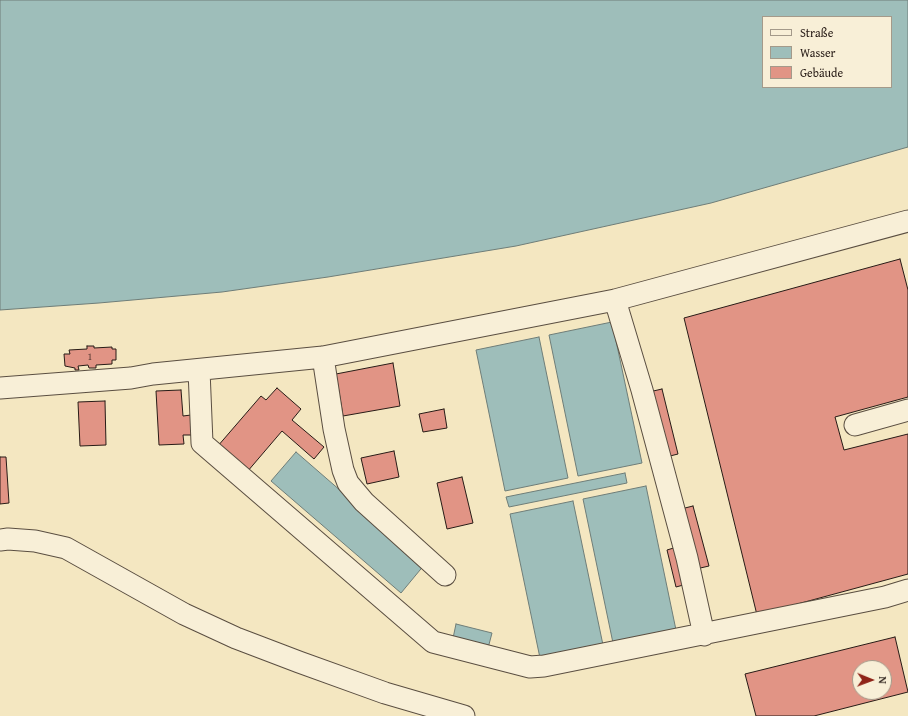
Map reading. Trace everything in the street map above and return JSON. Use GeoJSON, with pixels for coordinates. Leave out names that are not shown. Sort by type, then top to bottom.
{"type":"FeatureCollection","features":[{"type":"Feature","properties":{"kind":"lane"},"geometry":{"type":"LineString","coordinates":[[0,388],[131,378],[153,374],[323,357],[615,300],[908,221]]}},
{"type":"Feature","properties":{"kind":"lane"},"geometry":{"type":"LineString","coordinates":[[615,300],[642,390],[685,551],[704,635]]}},
{"type":"Feature","properties":{"kind":"lane"},"geometry":{"type":"LineString","coordinates":[[323,357],[334,429],[343,470],[348,483],[354,492],[368,506],[446,575]]}},
{"type":"Feature","properties":{"kind":"lane"},"geometry":{"type":"LineString","coordinates":[[199,370],[202,443],[433,642],[530,667],[544,666],[704,635],[885,597],[908,590]]}},
{"type":"Feature","properties":{"kind":"lane"},"geometry":{"type":"LineString","coordinates":[[855,425],[908,410]]}},
{"type":"Feature","properties":{"kind":"lane"},"geometry":{"type":"LineString","coordinates":[[0,540],[8,539],[35,541],[66,548],[184,614],[236,638],[385,693],[464,716]]}},
{"type":"Feature","properties":{"kind":"lane"},"geometry":{"type":"LineString","coordinates":[[0,552],[82,557]]}},
{"type":"Feature","properties":{"kind":"water"},"geometry":{"type":"Polygon","coordinates":[[[0,0],[908,0],[908,147],[711,203],[516,246],[328,277],[222,292],[0,310],[0,0]]]}},
{"type":"Feature","properties":{"kind":"water"},"geometry":{"type":"Polygon","coordinates":[[[612,322],[642,463],[578,476],[549,335],[612,322]]]}},
{"type":"Feature","properties":{"kind":"water"},"geometry":{"type":"Polygon","coordinates":[[[539,337],[568,478],[505,491],[476,350],[539,337]]]}},
{"type":"Feature","properties":{"kind":"water"},"geometry":{"type":"Polygon","coordinates":[[[296,452],[425,564],[401,593],[271,481],[296,452]]]}},
{"type":"Feature","properties":{"kind":"water"},"geometry":{"type":"Polygon","coordinates":[[[625,473],[627,483],[509,507],[506,497],[625,473]]]}},
{"type":"Feature","properties":{"kind":"water"},"geometry":{"type":"Polygon","coordinates":[[[646,486],[676,630],[613,643],[583,499],[646,486]]]}},
{"type":"Feature","properties":{"kind":"water"},"geometry":{"type":"Polygon","coordinates":[[[573,501],[603,645],[540,658],[510,514],[573,501]]]}},
{"type":"Feature","properties":{"kind":"water"},"geometry":{"type":"Polygon","coordinates":[[[456,624],[492,633],[487,652],[452,643],[456,624]]]}},
{"type":"Feature","properties":{"kind":"building"},"geometry":{"type":"Polygon","coordinates":[[[900,259],[908,290],[908,397],[835,417],[844,450],[908,434],[908,574],[757,615],[684,318],[900,259]]]}},
{"type":"Feature","properties":{"kind":"building"},"geometry":{"type":"Polygon","coordinates":[[[87,346],[94,346],[94,348],[112,347],[112,349],[116,349],[116,360],[112,360],[112,364],[96,365],[96,368],[89,368],[88,365],[78,366],[79,370],[65,366],[64,354],[70,354],[69,350],[87,349],[87,346]]]}},
{"type":"Feature","properties":{"kind":"building"},"geometry":{"type":"Polygon","coordinates":[[[393,363],[400,406],[343,416],[336,374],[393,363]]]}},
{"type":"Feature","properties":{"kind":"building"},"geometry":{"type":"Polygon","coordinates":[[[277,388],[301,409],[292,420],[324,447],[314,459],[282,431],[247,472],[217,447],[261,396],[266,400],[277,388]]]}},
{"type":"Feature","properties":{"kind":"building"},"geometry":{"type":"Polygon","coordinates":[[[662,389],[678,454],[666,457],[649,392],[662,389]]]}},
{"type":"Feature","properties":{"kind":"building"},"geometry":{"type":"Polygon","coordinates":[[[181,390],[183,416],[191,415],[192,435],[183,435],[184,444],[159,445],[156,391],[181,390]]]}},
{"type":"Feature","properties":{"kind":"building"},"geometry":{"type":"Polygon","coordinates":[[[105,401],[106,445],[80,446],[78,402],[105,401]]]}},
{"type":"Feature","properties":{"kind":"building"},"geometry":{"type":"Polygon","coordinates":[[[444,409],[447,428],[423,432],[419,414],[444,409]]]}},
{"type":"Feature","properties":{"kind":"building"},"geometry":{"type":"Polygon","coordinates":[[[394,451],[399,477],[367,484],[361,458],[394,451]]]}},
{"type":"Feature","properties":{"kind":"building"},"geometry":{"type":"Polygon","coordinates":[[[0,457],[6,457],[9,503],[0,504],[0,457]]]}},
{"type":"Feature","properties":{"kind":"building"},"geometry":{"type":"Polygon","coordinates":[[[462,477],[473,523],[447,529],[437,483],[462,477]]]}},
{"type":"Feature","properties":{"kind":"building"},"geometry":{"type":"Polygon","coordinates":[[[693,506],[709,566],[696,569],[681,509],[693,506]]]}},
{"type":"Feature","properties":{"kind":"building"},"geometry":{"type":"Polygon","coordinates":[[[677,547],[687,584],[676,587],[667,550],[677,547]]]}},
{"type":"Feature","properties":{"kind":"building"},"geometry":{"type":"Polygon","coordinates":[[[895,637],[908,692],[892,696],[892,660],[852,660],[852,700],[877,700],[814,716],[756,716],[745,674],[895,637]]]}}]}
